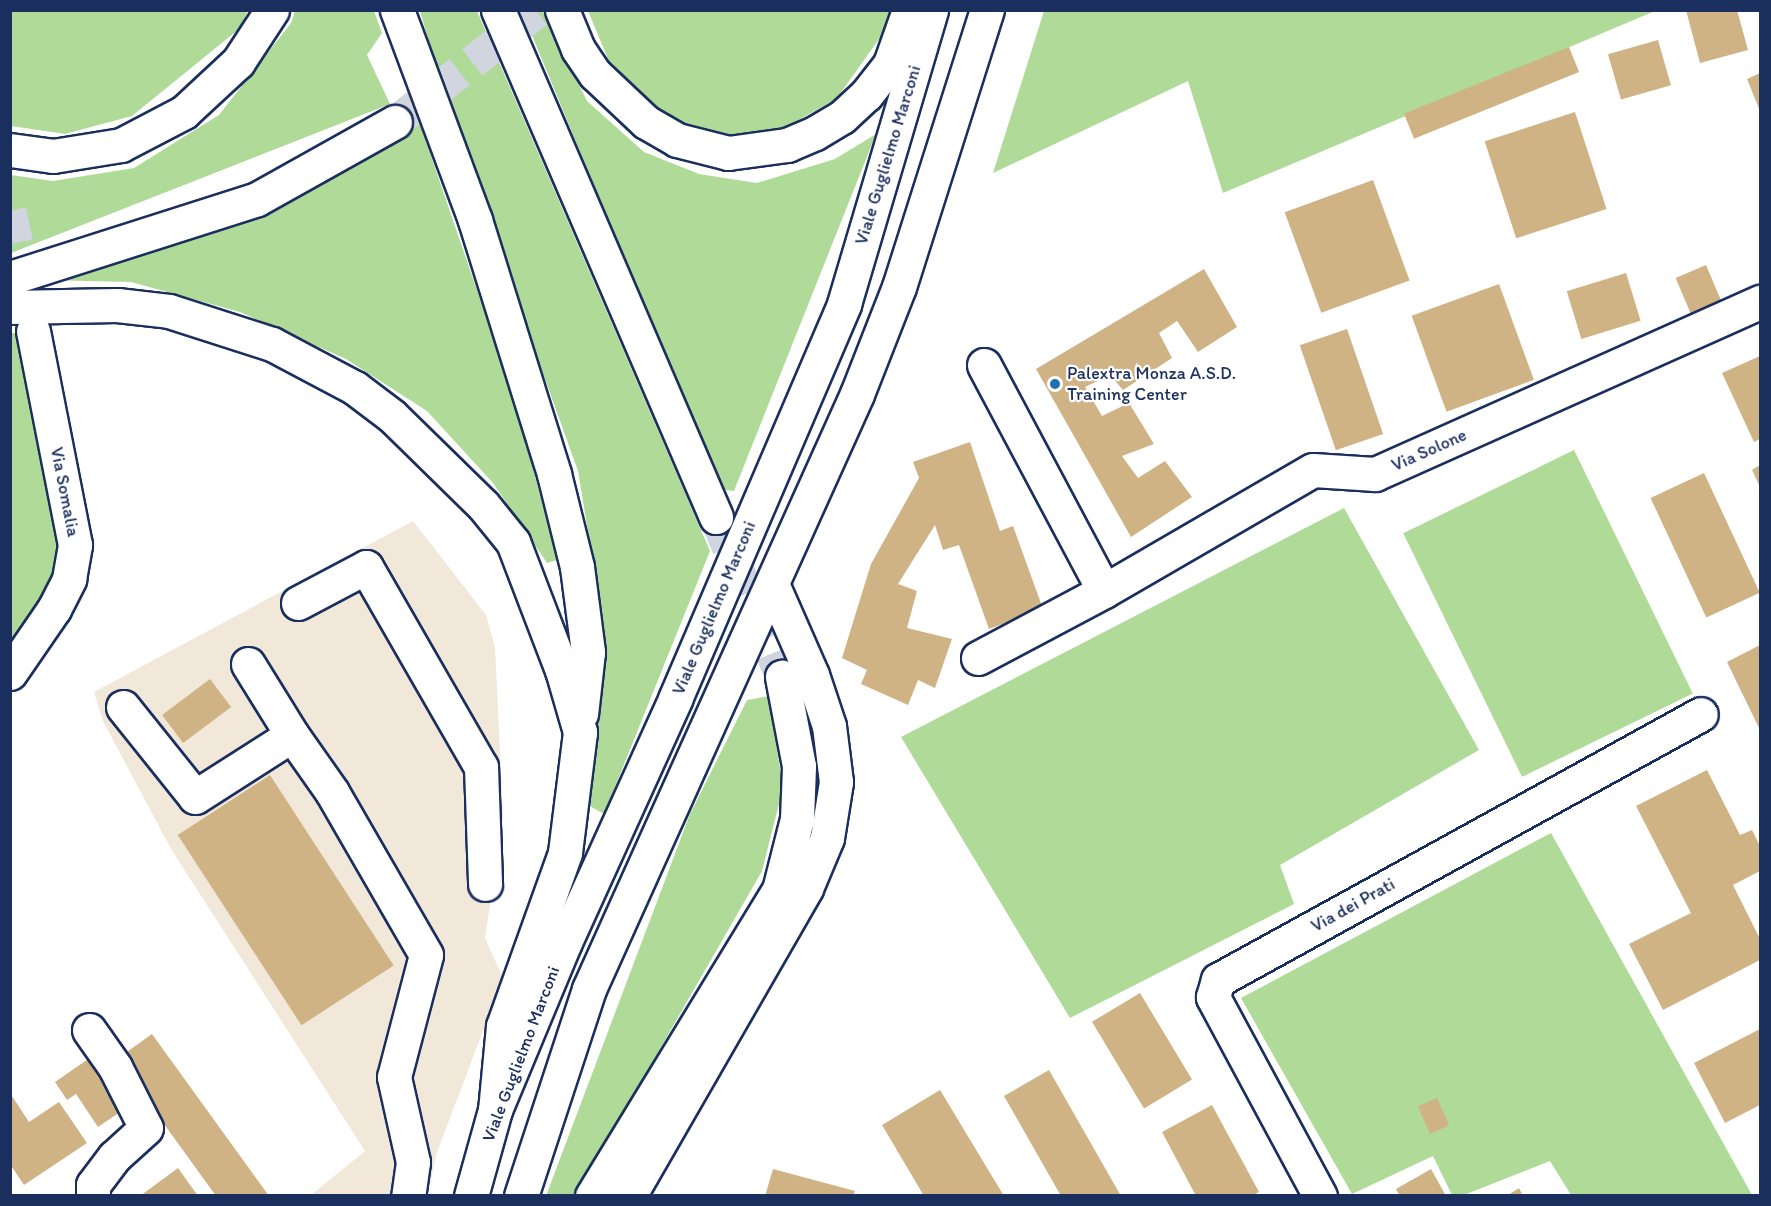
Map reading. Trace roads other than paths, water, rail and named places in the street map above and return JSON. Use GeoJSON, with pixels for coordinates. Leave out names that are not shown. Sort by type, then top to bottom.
{"type":"FeatureCollection","features":[{"type":"Feature","properties":{"kind":"main road"},"geometry":{"type":"LineString","coordinates":[[10,150],[53,156],[121,145],[184,112],[238,62],[272,10]]}},
{"type":"Feature","properties":{"kind":"main road"},"geometry":{"type":"LineString","coordinates":[[398,10],[475,220],[554,474],[577,567],[588,652],[565,854],[504,1026],[495,1110]]}},
{"type":"Feature","properties":{"kind":"main road"},"geometry":{"type":"LineString","coordinates":[[498,10],[716,517]]}},
{"type":"Feature","properties":{"kind":"main road"},"geometry":{"type":"LineString","coordinates":[[561,10],[578,48],[595,74],[645,122],[677,140],[728,153],[787,145],[815,134],[842,117],[866,95],[890,64],[909,10]]}},
{"type":"Feature","properties":{"kind":"main road","name":"Viale Guglielmo Marconi"},"geometry":{"type":"LineString","coordinates":[[471,1196],[495,1110],[844,304],[932,10]]}},
{"type":"Feature","properties":{"kind":"main road"},"geometry":{"type":"LineString","coordinates":[[521,1196],[589,989],[857,394],[899,287],[987,10]]}},
{"type":"Feature","properties":{"kind":"main road"},"geometry":{"type":"LineString","coordinates":[[10,278],[257,199],[395,122]]}},
{"type":"Feature","properties":{"kind":"main road","name":"Via Solone"},"geometry":{"type":"LineString","coordinates":[[978,658],[1104,591],[1314,470],[1375,474],[1761,302]]}},
{"type":"Feature","properties":{"kind":"main road"},"geometry":{"type":"LineString","coordinates":[[10,307],[117,305],[170,311],[272,344],[356,387],[439,459],[513,542],[562,670],[579,732]]}},
{"type":"Feature","properties":{"kind":"main road","name":"Via Somalia"},"geometry":{"type":"LineString","coordinates":[[10,672],[54,609],[69,579],[75,545],[33,332]]}},
{"type":"Feature","properties":{"kind":"main road"},"geometry":{"type":"LineString","coordinates":[[984,365],[1104,591]]}},
{"type":"Feature","properties":{"kind":"main road"},"geometry":{"type":"LineString","coordinates":[[298,603],[366,567],[482,767],[486,884]]}},
{"type":"Feature","properties":{"kind":"main road"},"geometry":{"type":"LineString","coordinates":[[633,1194],[806,888],[827,838],[836,782],[829,726],[812,675],[772,584]]}},
{"type":"Feature","properties":{"kind":"main road"},"geometry":{"type":"LineString","coordinates":[[248,664],[292,735],[332,792],[426,955],[394,1077],[413,1162],[408,1196]]}},
{"type":"Feature","properties":{"kind":"main road"},"geometry":{"type":"LineString","coordinates":[[592,1196],[779,890],[797,819],[799,766],[782,677]]}},
{"type":"Feature","properties":{"kind":"main road"},"geometry":{"type":"LineString","coordinates":[[123,707],[195,797],[292,735]]}},
{"type":"Feature","properties":{"kind":"main road","name":"Via dei Prati"},"geometry":{"type":"LineString","coordinates":[[1320,1196],[1213,998],[1218,980],[1701,714]]}},
{"type":"Feature","properties":{"kind":"main road"},"geometry":{"type":"LineString","coordinates":[[89,1030],[115,1068],[146,1128],[114,1157],[93,1185],[93,1196]]}},
{"type":"Feature","properties":{"kind":"tunnel"},"geometry":{"type":"LineString","coordinates":[[395,122],[539,10]]}},
{"type":"Feature","properties":{"kind":"tunnel"},"geometry":{"type":"LineString","coordinates":[[10,210],[28,300]]}},
{"type":"Feature","properties":{"kind":"tunnel"},"geometry":{"type":"LineString","coordinates":[[716,517],[782,677]]}},
{"type":"Feature","properties":{"kind":"place","name":"Palextra Monza A.S.D. Training Center"},"geometry":{"type":"Point","coordinates":[1055,384]}}]}
